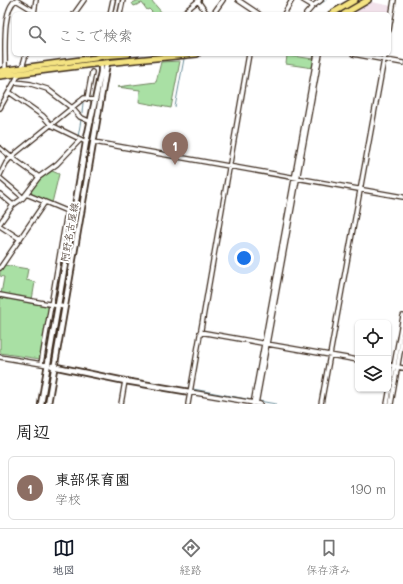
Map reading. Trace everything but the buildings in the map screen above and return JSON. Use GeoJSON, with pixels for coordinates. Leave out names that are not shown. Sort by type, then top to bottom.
{"type":"FeatureCollection","features":[{"type":"Feature","properties":{"kind":"main road"},"geometry":{"type":"LineString","coordinates":[[334,12],[355,0]]}},
{"type":"Feature","properties":{"kind":"main road"},"geometry":{"type":"LineString","coordinates":[[347,12],[368,0]]}},
{"type":"Feature","properties":{"kind":"main road"},"geometry":{"type":"LineString","coordinates":[[3,71],[102,56]]}},
{"type":"Feature","properties":{"kind":"main road"},"geometry":{"type":"LineString","coordinates":[[0,76],[176,56]]}},
{"type":"Feature","properties":{"kind":"main road","name":"阿野名古屋線"},"geometry":{"type":"LineString","coordinates":[[41,404],[86,142],[104,63]]}},
{"type":"Feature","properties":{"kind":"main road","name":"阿野名古屋線"},"geometry":{"type":"LineString","coordinates":[[48,404],[94,142],[104,63]]}},
{"type":"Feature","properties":{"kind":"main road"},"geometry":{"type":"LineString","coordinates":[[48,365],[125,381],[190,392]]}},
{"type":"Feature","properties":{"kind":"street"},"geometry":{"type":"LineString","coordinates":[[3,71],[6,18],[13,2],[16,0],[33,12]]}},
{"type":"Feature","properties":{"kind":"street"},"geometry":{"type":"LineString","coordinates":[[34,12],[36,0]]}},
{"type":"Feature","properties":{"kind":"street"},"geometry":{"type":"LineString","coordinates":[[75,12],[84,0]]}},
{"type":"Feature","properties":{"kind":"street"},"geometry":{"type":"LineString","coordinates":[[110,12],[113,0]]}},
{"type":"Feature","properties":{"kind":"street"},"geometry":{"type":"LineString","coordinates":[[115,12],[118,0]]}},
{"type":"Feature","properties":{"kind":"street"},"geometry":{"type":"LineString","coordinates":[[120,12],[123,0]]}},
{"type":"Feature","properties":{"kind":"street"},"geometry":{"type":"LineString","coordinates":[[214,12],[223,0]]}},
{"type":"Feature","properties":{"kind":"street"},"geometry":{"type":"LineString","coordinates":[[238,0],[256,12]]}},
{"type":"Feature","properties":{"kind":"street"},"geometry":{"type":"LineString","coordinates":[[285,12],[292,0]]}},
{"type":"Feature","properties":{"kind":"street"},"geometry":{"type":"LineString","coordinates":[[303,0],[313,6]]}},
{"type":"Feature","properties":{"kind":"street"},"geometry":{"type":"LineString","coordinates":[[308,12],[321,0]]}},
{"type":"Feature","properties":{"kind":"street"},"geometry":{"type":"LineString","coordinates":[[391,18],[394,0]]}},
{"type":"Feature","properties":{"kind":"street"},"geometry":{"type":"LineString","coordinates":[[185,12],[198,1],[206,12]]}},
{"type":"Feature","properties":{"kind":"street"},"geometry":{"type":"LineString","coordinates":[[0,108],[22,68],[25,56]]}},
{"type":"Feature","properties":{"kind":"street"},"geometry":{"type":"LineString","coordinates":[[104,63],[105,56]]}},
{"type":"Feature","properties":{"kind":"street"},"geometry":{"type":"LineString","coordinates":[[188,404],[249,56]]}},
{"type":"Feature","properties":{"kind":"street"},"geometry":{"type":"LineString","coordinates":[[296,178],[317,56]]}},
{"type":"Feature","properties":{"kind":"street"},"geometry":{"type":"LineString","coordinates":[[190,392],[256,404],[296,178],[320,56]]}},
{"type":"Feature","properties":{"kind":"street"},"geometry":{"type":"LineString","coordinates":[[365,56],[403,63]]}},
{"type":"Feature","properties":{"kind":"street"},"geometry":{"type":"LineString","coordinates":[[321,404],[385,56]]}},
{"type":"Feature","properties":{"kind":"street"},"geometry":{"type":"LineString","coordinates":[[87,99],[92,72]]}},
{"type":"Feature","properties":{"kind":"street"},"geometry":{"type":"LineString","coordinates":[[15,82],[31,84],[47,89],[72,108],[80,117],[91,122]]}},
{"type":"Feature","properties":{"kind":"street"},"geometry":{"type":"LineString","coordinates":[[9,92],[42,116],[51,125],[86,142]]}},
{"type":"Feature","properties":{"kind":"street"},"geometry":{"type":"LineString","coordinates":[[23,198],[0,176],[6,163],[11,157],[84,98],[95,100]]}},
{"type":"Feature","properties":{"kind":"street"},"geometry":{"type":"LineString","coordinates":[[20,239],[0,224],[13,205],[23,198],[39,177],[57,164],[80,140]]}},
{"type":"Feature","properties":{"kind":"street"},"geometry":{"type":"LineString","coordinates":[[94,142],[403,197]]}},
{"type":"Feature","properties":{"kind":"street"},"geometry":{"type":"LineString","coordinates":[[0,148],[39,177]]}},
{"type":"Feature","properties":{"kind":"street"},"geometry":{"type":"LineString","coordinates":[[0,194],[13,205]]}},
{"type":"Feature","properties":{"kind":"street"},"geometry":{"type":"LineString","coordinates":[[26,194],[74,214]]}},
{"type":"Feature","properties":{"kind":"street"},"geometry":{"type":"LineString","coordinates":[[0,268],[45,202]]}},
{"type":"Feature","properties":{"kind":"street"},"geometry":{"type":"LineString","coordinates":[[41,364],[67,212]]}},
{"type":"Feature","properties":{"kind":"street"},"geometry":{"type":"LineString","coordinates":[[0,296],[65,307]]}},
{"type":"Feature","properties":{"kind":"street"},"geometry":{"type":"LineString","coordinates":[[390,404],[403,316]]}},
{"type":"Feature","properties":{"kind":"street"},"geometry":{"type":"LineString","coordinates":[[200,332],[355,359]]}},
{"type":"Feature","properties":{"kind":"street"},"geometry":{"type":"LineString","coordinates":[[387,404],[403,336]]}},
{"type":"Feature","properties":{"kind":"street"},"geometry":{"type":"LineString","coordinates":[[0,357],[48,365]]}},
{"type":"Feature","properties":{"kind":"street"},"geometry":{"type":"LineString","coordinates":[[391,366],[403,368]]}},
{"type":"Feature","properties":{"kind":"street"},"geometry":{"type":"LineString","coordinates":[[121,404],[125,381]]}},
{"type":"Feature","properties":{"kind":"shaded area"},"geometry":{"type":"Polygon","coordinates":[[[371,2],[392,6],[391,12],[356,12],[371,2]]]}},
{"type":"Feature","properties":{"kind":"green space"},"geometry":{"type":"Polygon","coordinates":[[[139,0],[151,0],[161,12],[152,12],[149,9],[147,10],[142,3],[134,6],[132,3],[139,0]]]}},
{"type":"Feature","properties":{"kind":"green space"},"geometry":{"type":"Polygon","coordinates":[[[287,56],[313,59],[315,56],[313,68],[286,64],[287,56]]]}},
{"type":"Feature","properties":{"kind":"green space"},"geometry":{"type":"Polygon","coordinates":[[[180,61],[171,108],[139,102],[140,90],[117,87],[156,82],[161,62],[180,61]]]}},
{"type":"Feature","properties":{"kind":"green space"},"geometry":{"type":"Polygon","coordinates":[[[52,171],[59,174],[52,203],[30,193],[40,179],[52,171]]]}},
{"type":"Feature","properties":{"kind":"green space"},"geometry":{"type":"Polygon","coordinates":[[[4,265],[28,269],[26,280],[35,282],[32,300],[1,294],[4,277],[0,276],[0,271],[4,265]]]}},
{"type":"Feature","properties":{"kind":"green space"},"geometry":{"type":"Polygon","coordinates":[[[0,297],[47,306],[49,308],[40,359],[0,353],[0,297]]]}},
{"type":"Feature","properties":{"kind":"waterway"},"geometry":{"type":"LineString","coordinates":[[319,5],[326,0]]}},
{"type":"Feature","properties":{"kind":"waterway"},"geometry":{"type":"LineString","coordinates":[[175,107],[184,59]]}},
{"type":"Feature","properties":{"kind":"waterway"},"geometry":{"type":"LineString","coordinates":[[82,113],[83,103]]}},
{"type":"Feature","properties":{"kind":"waterway"},"geometry":{"type":"LineString","coordinates":[[78,137],[81,120]]}},
{"type":"Feature","properties":{"kind":"waterway"},"geometry":{"type":"LineString","coordinates":[[47,174],[60,164],[74,149]]}},
{"type":"Feature","properties":{"kind":"waterway"},"geometry":{"type":"LineString","coordinates":[[34,196],[29,193],[36,184]]}},
{"type":"Feature","properties":{"kind":"waterway"},"geometry":{"type":"LineString","coordinates":[[396,364],[398,356]]}},
{"type":"Feature","properties":{"kind":"waterway"},"geometry":{"type":"LineString","coordinates":[[389,404],[393,383]]}},
{"type":"Feature","properties":{"kind":"waterway"},"geometry":{"type":"LineString","coordinates":[[193,389],[252,400]]}},
{"type":"Feature","properties":{"kind":"waterway"},"geometry":{"type":"LineString","coordinates":[[259,401],[276,404]]}},
{"type":"Feature","properties":{"kind":"place","name":"東部保育園"},"geometry":{"type":"Point","coordinates":[175,165]}}]}
